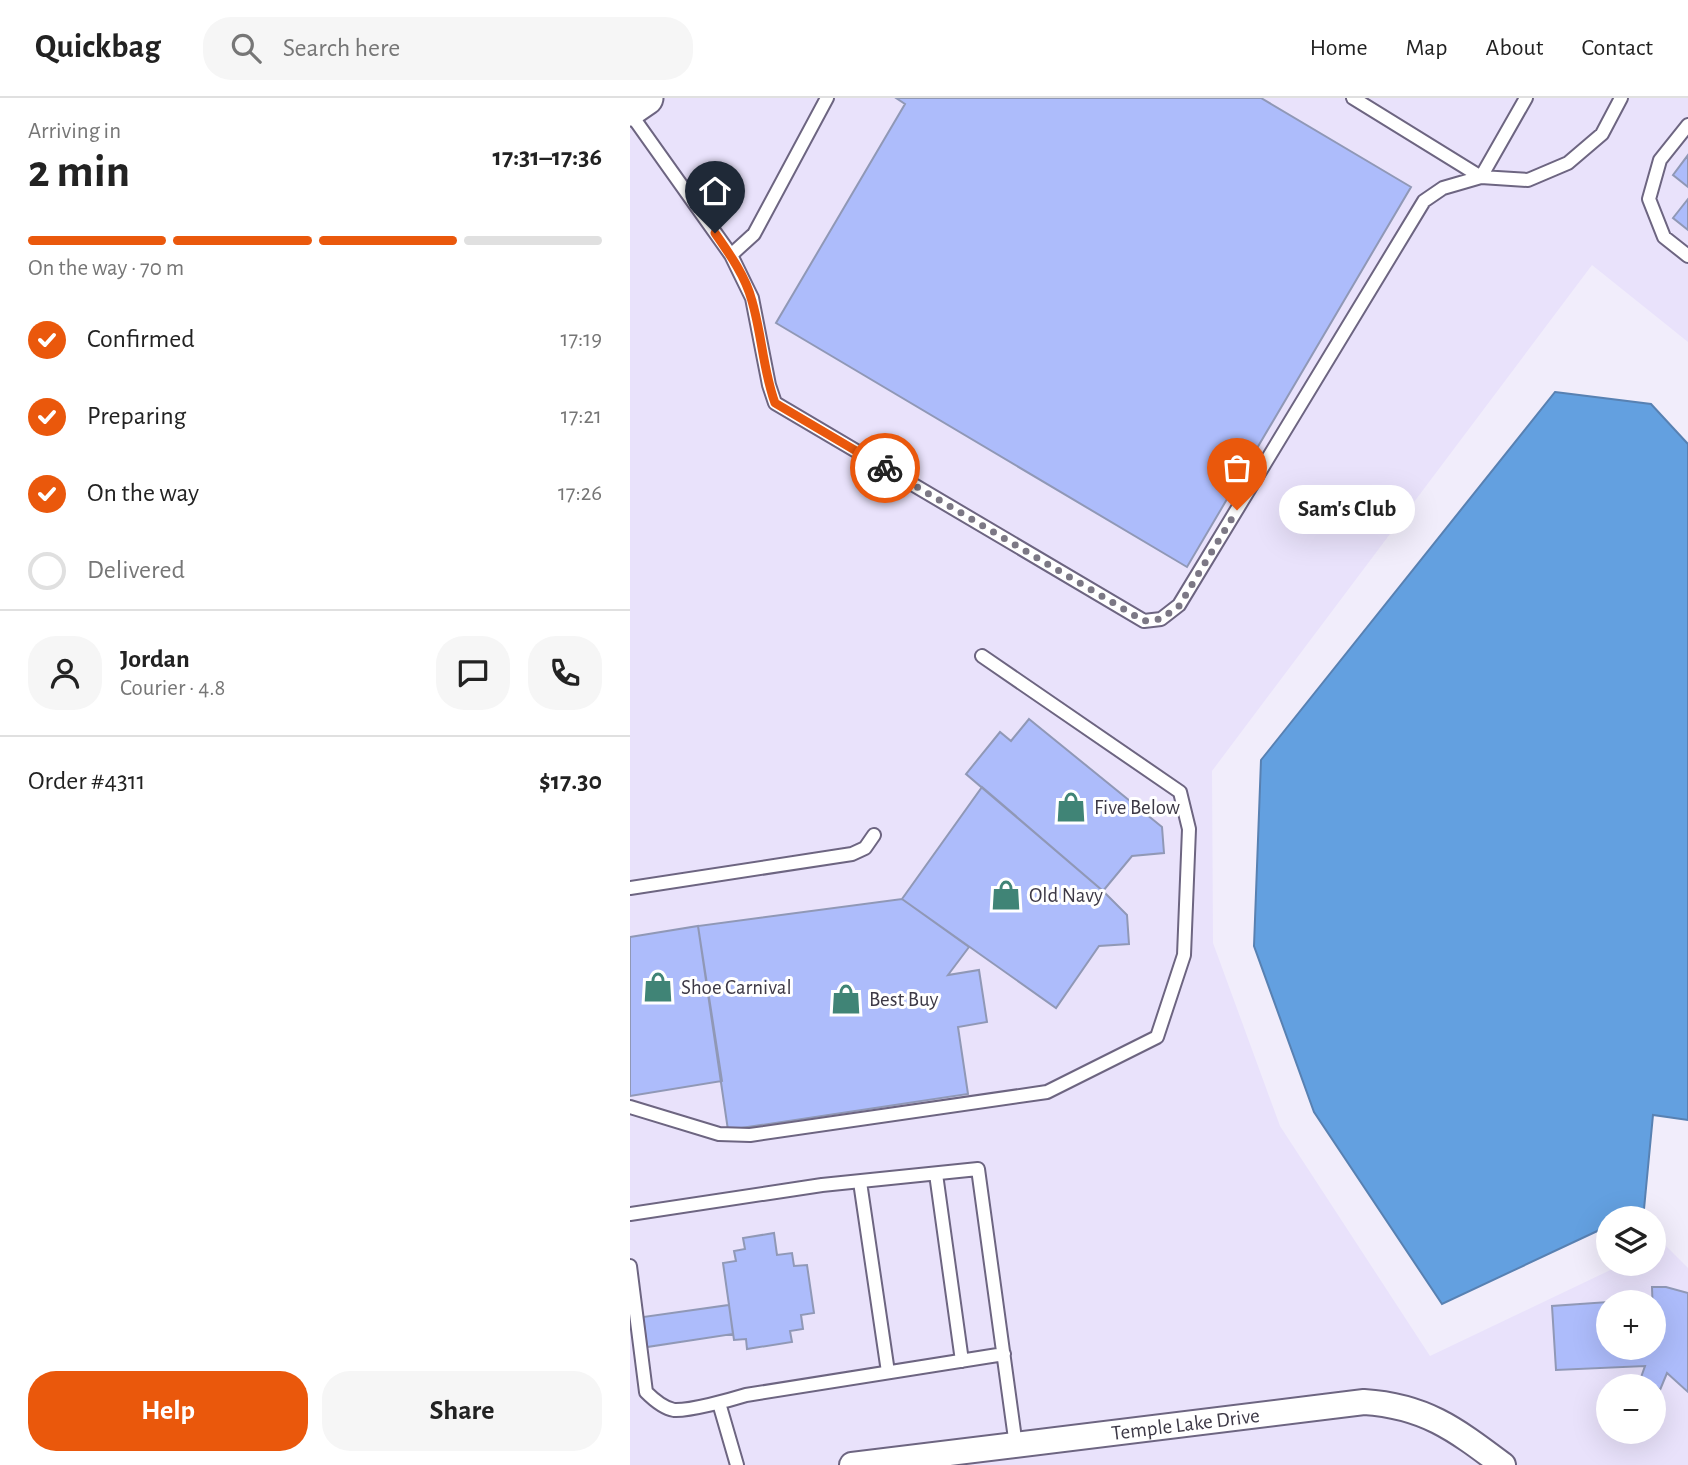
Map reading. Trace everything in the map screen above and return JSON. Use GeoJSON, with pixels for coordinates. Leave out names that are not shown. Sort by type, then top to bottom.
{"type":"FeatureCollection","features":[{"type":"Feature","properties":{"kind":"street"},"geometry":{"type":"LineString","coordinates":[[630,111],[646,98]]}},
{"type":"Feature","properties":{"kind":"street","name":"Temple Lake Drive"},"geometry":{"type":"LineString","coordinates":[[852,1465],[1017,1455],[1364,1402],[1420,1411],[1464,1436],[1503,1465]]}},
{"type":"Feature","properties":{"kind":"lane"},"geometry":{"type":"LineString","coordinates":[[731,255],[754,234],[827,98]]}},
{"type":"Feature","properties":{"kind":"lane"},"geometry":{"type":"LineString","coordinates":[[1353,98],[1481,177]]}},
{"type":"Feature","properties":{"kind":"lane"},"geometry":{"type":"LineString","coordinates":[[1481,177],[1526,98]]}},
{"type":"Feature","properties":{"kind":"lane"},"geometry":{"type":"LineString","coordinates":[[630,111],[731,255],[752,298],[775,403],[1144,621],[1161,619],[1179,606],[1424,201],[1443,188],[1481,177],[1528,180],[1568,163],[1602,134],[1621,98]]}},
{"type":"Feature","properties":{"kind":"lane"},"geometry":{"type":"LineString","coordinates":[[1688,125],[1660,160],[1649,199],[1664,237],[1688,256]]}},
{"type":"Feature","properties":{"kind":"lane"},"geometry":{"type":"LineString","coordinates":[[630,1107],[719,1134],[750,1135],[1047,1092],[1157,1037],[1184,955],[1189,829],[1180,792],[982,656]]}},
{"type":"Feature","properties":{"kind":"lane"},"geometry":{"type":"LineString","coordinates":[[630,888],[852,854],[865,848],[874,835]]}},
{"type":"Feature","properties":{"kind":"lane"},"geometry":{"type":"LineString","coordinates":[[630,1214],[821,1185],[978,1169],[1017,1455]]}},
{"type":"Feature","properties":{"kind":"lane"},"geometry":{"type":"LineString","coordinates":[[936,1174],[962,1361]]}},
{"type":"Feature","properties":{"kind":"lane"},"geometry":{"type":"LineString","coordinates":[[860,1182],[888,1372]]}},
{"type":"Feature","properties":{"kind":"lane"},"geometry":{"type":"LineString","coordinates":[[630,1266],[646,1392],[656,1402],[674,1410],[719,1403],[746,1395],[1004,1354]]}},
{"type":"Feature","properties":{"kind":"lane"},"geometry":{"type":"LineString","coordinates":[[719,1403],[737,1465]]}},
{"type":"Feature","properties":{"kind":"shaded area"},"geometry":{"type":"Polygon","coordinates":[[[630,98],[1688,98],[1688,342],[1592,265],[1212,771],[1213,943],[1280,1126],[1430,1356],[1598,1276],[1666,1276],[1666,1246],[1688,1268],[1688,1465],[630,1465],[630,98]]]}},
{"type":"Feature","properties":{"kind":"water"},"geometry":{"type":"Polygon","coordinates":[[[1555,392],[1651,404],[1688,444],[1688,1120],[1653,1115],[1644,1206],[1596,1206],[1596,1232],[1442,1304],[1314,1112],[1254,946],[1261,760],[1555,392]]]}},
{"type":"Feature","properties":{"kind":"building"},"geometry":{"type":"Polygon","coordinates":[[[896,98],[1261,98],[1411,187],[1187,567],[776,323],[905,104],[896,98]]]}},
{"type":"Feature","properties":{"kind":"building"},"geometry":{"type":"Polygon","coordinates":[[[1688,155],[1688,187],[1673,175],[1688,155]]]}},
{"type":"Feature","properties":{"kind":"building"},"geometry":{"type":"Polygon","coordinates":[[[1688,199],[1688,230],[1673,218],[1688,199]]]}},
{"type":"Feature","properties":{"kind":"building","name":"Five Below"},"geometry":{"type":"Polygon","coordinates":[[[1029,719],[1162,827],[1164,853],[1132,856],[1103,891],[966,774],[1000,732],[1011,741],[1029,719]]]}},
{"type":"Feature","properties":{"kind":"building","name":"Old Navy"},"geometry":{"type":"Polygon","coordinates":[[[982,787],[1103,891],[1127,915],[1129,944],[1099,946],[1056,1008],[902,899],[982,787]]]}},
{"type":"Feature","properties":{"kind":"building","name":"Best Buy"},"geometry":{"type":"Polygon","coordinates":[[[902,899],[969,947],[948,975],[979,970],[987,1022],[958,1027],[968,1094],[728,1130],[698,926],[902,899]]]}},
{"type":"Feature","properties":{"kind":"building"},"geometry":{"type":"Polygon","coordinates":[[[698,926],[722,1081],[630,1096],[630,937],[698,926]]]}},
{"type":"Feature","properties":{"kind":"building"},"geometry":{"type":"Polygon","coordinates":[[[774,1233],[777,1255],[792,1253],[794,1266],[807,1265],[814,1313],[801,1315],[803,1329],[790,1331],[792,1342],[747,1349],[746,1339],[734,1340],[723,1263],[736,1261],[734,1251],[745,1249],[743,1238],[774,1233]]]}},
{"type":"Feature","properties":{"kind":"building"},"geometry":{"type":"Polygon","coordinates":[[[1652,1287],[1666,1287],[1688,1293],[1688,1392],[1667,1373],[1666,1375],[1642,1374],[1645,1366],[1556,1370],[1552,1306],[1596,1303],[1596,1360],[1666,1360],[1666,1290],[1652,1290],[1652,1287]]]}},
{"type":"Feature","properties":{"kind":"building"},"geometry":{"type":"Polygon","coordinates":[[[729,1305],[733,1334],[647,1347],[643,1317],[729,1305]]]}},
{"type":"Feature","properties":{"kind":"way so far"},"geometry":{"type":"LineString","coordinates":[[885,468],[1144,621],[1161,619],[1179,606],[1237,510]]}},
{"type":"Feature","properties":{"kind":"place","name":"Sam's Club"},"geometry":{"type":"Point","coordinates":[1237,510]}},
{"type":"Feature","properties":{"kind":"place","name":"Five Below"},"geometry":{"type":"Point","coordinates":[1071,807]}},
{"type":"Feature","properties":{"kind":"place","name":"Old Navy"},"geometry":{"type":"Point","coordinates":[1006,895]}},
{"type":"Feature","properties":{"kind":"place","name":"Shoe Carnival"},"geometry":{"type":"Point","coordinates":[658,987]}},
{"type":"Feature","properties":{"kind":"place","name":"Best Buy"},"geometry":{"type":"Point","coordinates":[846,999]}},
{"type":"Feature","properties":{"kind":"route"},"geometry":{"type":"LineString","coordinates":[[715,233],[731,255],[752,298],[775,403],[885,468]]}}]}
